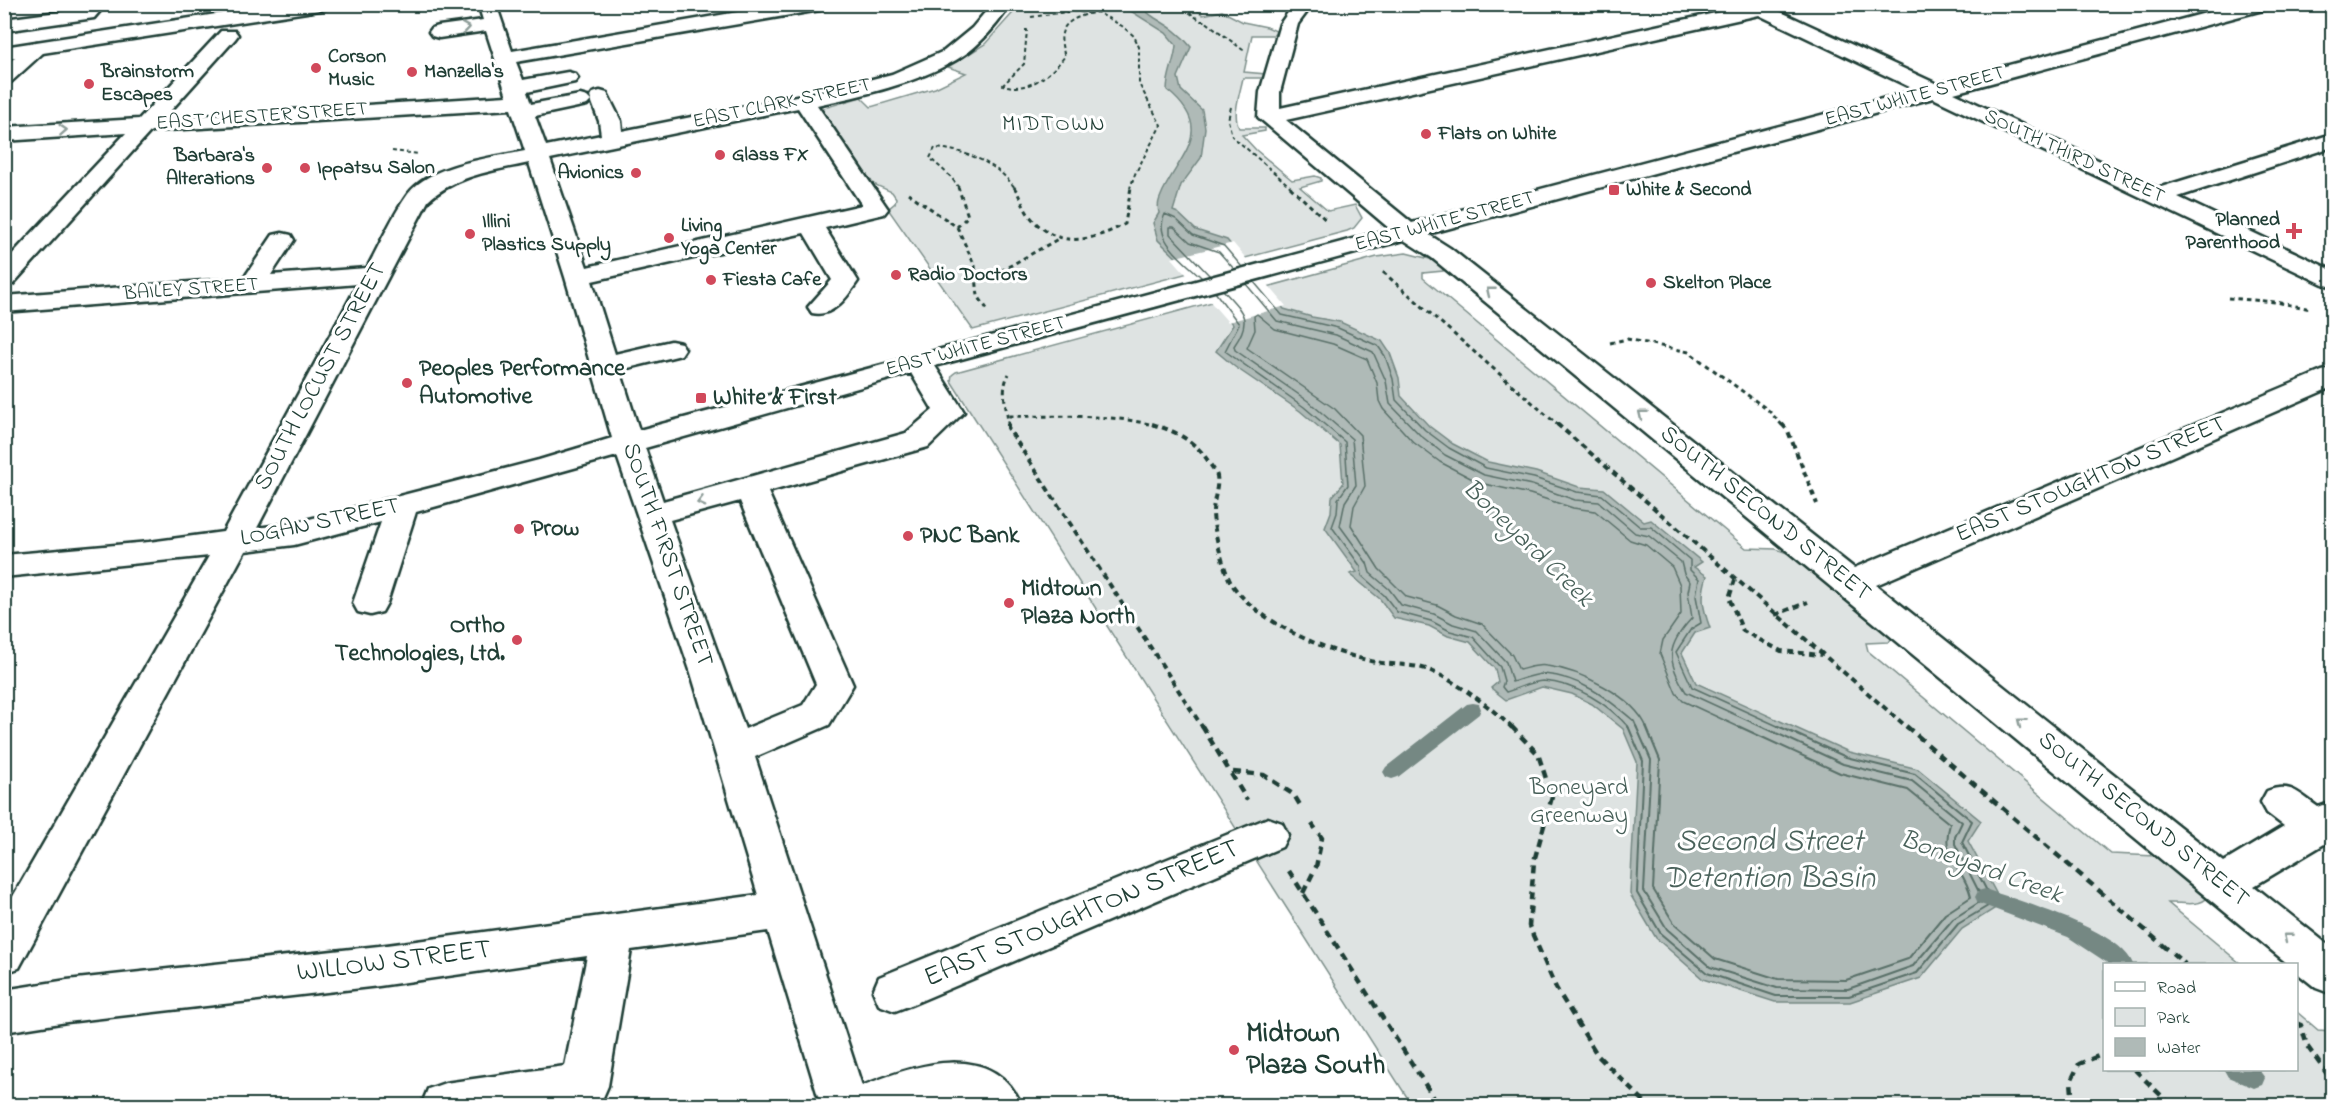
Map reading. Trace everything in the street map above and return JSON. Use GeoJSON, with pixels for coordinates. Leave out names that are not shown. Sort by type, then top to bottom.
{"type":"FeatureCollection","features":[{"type":"Feature","properties":{"kind":"street"},"geometry":{"type":"LineString","coordinates":[[4,16],[20,4]]}},
{"type":"Feature","properties":{"kind":"street"},"geometry":{"type":"LineString","coordinates":[[4,25],[87,14],[98,4]]}},
{"type":"Feature","properties":{"kind":"street"},"geometry":{"type":"LineString","coordinates":[[4,53],[320,4]]}},
{"type":"Feature","properties":{"kind":"street"},"geometry":{"type":"LineString","coordinates":[[504,58],[820,4]]}},
{"type":"Feature","properties":{"kind":"street","name":"EAST CLARK STREET"},"geometry":{"type":"LineString","coordinates":[[538,154],[878,84],[929,66],[967,43],[1002,4]]}},
{"type":"Feature","properties":{"kind":"street"},"geometry":{"type":"LineString","coordinates":[[1304,4],[1289,24],[1270,92],[1269,117],[1763,6]]}},
{"type":"Feature","properties":{"kind":"street","name":"EAST WHITE STREET"},"geometry":{"type":"LineString","coordinates":[[628,443],[919,362],[2263,4]]}},
{"type":"Feature","properties":{"kind":"street","name":"SOUTH THIRD STREET"},"geometry":{"type":"LineString","coordinates":[[1763,6],[1936,92],[2332,279]]}},
{"type":"Feature","properties":{"kind":"street"},"geometry":{"type":"LineString","coordinates":[[439,32],[490,14]]}},
{"type":"Feature","properties":{"kind":"street","name":"SOUTH FIRST STREET"},"geometry":{"type":"LineString","coordinates":[[490,14],[578,277],[628,443],[709,673],[845,1106]]}},
{"type":"Feature","properties":{"kind":"street"},"geometry":{"type":"LineString","coordinates":[[4,279],[228,35]]}},
{"type":"Feature","properties":{"kind":"street"},"geometry":{"type":"LineString","coordinates":[[4,78],[37,48]]}},
{"type":"Feature","properties":{"kind":"street"},"geometry":{"type":"LineString","coordinates":[[520,100],[568,78]]}},
{"type":"Feature","properties":{"kind":"street"},"geometry":{"type":"LineString","coordinates":[[327,113],[346,91]]}},
{"type":"Feature","properties":{"kind":"street"},"geometry":{"type":"LineString","coordinates":[[520,100],[590,99],[610,121],[612,139]]}},
{"type":"Feature","properties":{"kind":"street","name":"EAST CHESTER STREET"},"geometry":{"type":"LineString","coordinates":[[4,134],[520,100]]}},
{"type":"Feature","properties":{"kind":"street"},"geometry":{"type":"LineString","coordinates":[[578,277],[876,209],[804,101]]}},
{"type":"Feature","properties":{"kind":"street","name":"SOUTH SECOND STREET"},"geometry":{"type":"LineString","coordinates":[[1269,117],[1407,231],[1441,253],[1480,283],[2332,974]]}},
{"type":"Feature","properties":{"kind":"street"},"geometry":{"type":"LineString","coordinates":[[2157,196],[2332,140]]}},
{"type":"Feature","properties":{"kind":"street","name":"SOUTH LOCUST STREET"},"geometry":{"type":"LineString","coordinates":[[4,954],[233,543],[418,197],[428,186],[459,172],[538,154]]}},
{"type":"Feature","properties":{"kind":"street"},"geometry":{"type":"LineString","coordinates":[[811,224],[845,281],[821,307]]}},
{"type":"Feature","properties":{"kind":"street"},"geometry":{"type":"LineString","coordinates":[[252,285],[282,240]]}},
{"type":"Feature","properties":{"kind":"street"},"geometry":{"type":"LineString","coordinates":[[110,296],[127,274]]}},
{"type":"Feature","properties":{"kind":"street","name":"BAILEY STREET"},"geometry":{"type":"LineString","coordinates":[[4,304],[377,276]]}},
{"type":"Feature","properties":{"kind":"street"},"geometry":{"type":"LineString","coordinates":[[604,365],[671,349]]}},
{"type":"Feature","properties":{"kind":"street"},"geometry":{"type":"LineString","coordinates":[[652,515],[916,440],[950,412],[919,362]]}},
{"type":"Feature","properties":{"kind":"street","name":"EAST STOUGHTON STREET"},"geometry":{"type":"LineString","coordinates":[[1850,583],[2332,377]]}},
{"type":"Feature","properties":{"kind":"street","name":"LOGAN STREET"},"geometry":{"type":"LineString","coordinates":[[4,566],[233,543],[294,534],[628,443]]}},
{"type":"Feature","properties":{"kind":"street"},"geometry":{"type":"LineString","coordinates":[[733,750],[816,714],[835,685],[750,488]]}},
{"type":"Feature","properties":{"kind":"street"},"geometry":{"type":"LineString","coordinates":[[370,603],[402,506]]}},
{"type":"Feature","properties":{"kind":"street"},"geometry":{"type":"LineString","coordinates":[[2281,802],[2325,823]]}},
{"type":"Feature","properties":{"kind":"street"},"geometry":{"type":"LineString","coordinates":[[2222,884],[2325,823]]}},
{"type":"Feature","properties":{"kind":"street","name":"EAST STOUGHTON STREET"},"geometry":{"type":"LineString","coordinates":[[895,991],[1268,836]]}},
{"type":"Feature","properties":{"kind":"street","name":"WILLOW STREET"},"geometry":{"type":"LineString","coordinates":[[4,1011],[67,1001],[379,966],[783,910]]}},
{"type":"Feature","properties":{"kind":"street"},"geometry":{"type":"LineString","coordinates":[[445,1106],[584,1086],[613,933]]}},
{"type":"Feature","properties":{"kind":"street"},"geometry":{"type":"LineString","coordinates":[[870,1106],[905,1093],[966,1085],[986,1094],[998,1106]]}},
{"type":"Feature","properties":{"kind":"path"},"geometry":{"type":"LineString","coordinates":[[976,277],[999,272],[1058,239],[1081,238],[1113,231],[1125,224],[1129,213],[1132,182],[1154,144],[1161,125],[1139,84],[1139,47],[1134,36],[1122,26],[1097,12],[1074,11],[1030,17]]}},
{"type":"Feature","properties":{"kind":"path"},"geometry":{"type":"LineString","coordinates":[[1017,29],[1027,30],[1023,42],[1026,52],[1025,62],[1016,75],[1002,85],[1008,87],[1035,82],[1059,65],[1065,56],[1060,37],[1064,28],[1089,13]]}},
{"type":"Feature","properties":{"kind":"path"},"geometry":{"type":"LineString","coordinates":[[957,227],[968,216],[963,192],[930,158],[935,148],[947,148],[959,152],[998,171],[1011,182],[1029,215],[1058,239]]}},
{"type":"Feature","properties":{"kind":"path"},"geometry":{"type":"LineString","coordinates":[[904,191],[957,227],[975,266],[978,296],[988,311]]}},
{"type":"Feature","properties":{"kind":"path"},"geometry":{"type":"LineString","coordinates":[[1380,270],[1735,580],[2184,963]]}},
{"type":"Feature","properties":{"kind":"path"},"geometry":{"type":"LineString","coordinates":[[2228,298],[2276,302],[2321,311]]}},
{"type":"Feature","properties":{"kind":"path"},"geometry":{"type":"LineString","coordinates":[[1614,342],[1627,339],[1689,352],[1768,410],[1788,431],[1821,512]]}},
{"type":"Feature","properties":{"kind":"path"},"geometry":{"type":"LineString","coordinates":[[1018,372],[1007,375],[1002,391],[1009,416],[1008,428],[1232,772],[1268,836],[1439,1106]]}},
{"type":"Feature","properties":{"kind":"path"},"geometry":{"type":"LineString","coordinates":[[1009,416],[1101,417],[1137,420],[1168,429],[1186,438],[1204,454],[1216,476],[1213,514],[1218,545],[1231,582],[1253,606],[1295,634],[1331,651],[1377,662],[1426,669],[1451,682],[1503,718],[1538,754],[1552,796],[1534,861],[1529,926],[1556,988],[1598,1056],[1649,1106]]}},
{"type":"Feature","properties":{"kind":"path"},"geometry":{"type":"LineString","coordinates":[[1735,580],[1729,598],[1743,630],[1781,651],[1822,655]]}},
{"type":"Feature","properties":{"kind":"path"},"geometry":{"type":"LineString","coordinates":[[2298,1024],[2301,1025],[2307,1046],[2332,1081]]}},
{"type":"Feature","properties":{"kind":"path"},"geometry":{"type":"LineString","coordinates":[[2073,1106],[2071,1081],[2079,1064],[2101,1054],[2103,1055]]}},
{"type":"Feature","properties":{"kind":"path"},"geometry":{"type":"LineString","coordinates":[[2136,1071],[2172,1106]]}},
{"type":"Feature","properties":{"kind":"green space"},"geometry":{"type":"Polygon","coordinates":[[[1189,4],[1203,15],[1222,11],[1243,22],[1276,31],[1274,35],[1252,35],[1244,72],[1266,74],[1265,78],[1243,78],[1236,116],[1239,128],[1265,128],[1265,131],[1242,135],[1292,180],[1315,176],[1321,178],[1321,181],[1300,187],[1328,211],[1355,205],[1362,218],[1354,228],[1347,231],[973,330],[888,209],[895,203],[896,198],[892,192],[871,183],[823,113],[824,108],[861,97],[871,107],[935,88],[966,73],[948,67],[985,44],[1020,5],[1189,4]]]}},
{"type":"Feature","properties":{"kind":"green space","name":"Boneyard Greenway"},"geometry":{"type":"Polygon","coordinates":[[[1406,253],[1430,259],[1442,266],[1443,271],[1423,273],[1423,278],[1746,548],[1776,549],[1793,555],[1890,634],[1892,639],[1888,642],[1866,643],[1868,651],[2111,854],[2156,856],[2167,859],[2208,897],[2195,903],[2168,903],[2240,963],[2103,963],[2103,1071],[2298,1071],[2298,1013],[2318,1030],[2332,1031],[2332,1105],[1412,1105],[951,381],[952,375],[956,372],[1377,257],[1406,253]]]}},
{"type":"Feature","properties":{"kind":"water","name":"Second Street Detention Basin"},"geometry":{"type":"Polygon","coordinates":[[[1121,5],[1141,7],[1183,38],[1191,47],[1178,77],[1181,90],[1202,110],[1205,128],[1201,158],[1181,185],[1173,211],[1196,230],[1227,240],[1284,309],[1340,322],[1382,341],[1390,353],[1399,378],[1401,396],[1429,426],[1453,444],[1488,462],[1536,472],[1579,487],[1604,489],[1644,522],[1651,520],[1702,562],[1694,567],[1707,576],[1703,602],[1710,628],[1695,633],[1682,653],[1696,683],[1849,752],[1918,769],[1981,821],[1968,841],[2002,904],[1962,929],[1921,978],[1850,1002],[1775,1002],[1703,979],[1656,938],[1630,894],[1637,762],[1623,729],[1592,704],[1572,694],[1542,687],[1506,700],[1491,688],[1498,682],[1495,669],[1470,642],[1448,636],[1429,626],[1394,618],[1380,599],[1350,574],[1357,572],[1325,528],[1331,512],[1332,497],[1343,484],[1340,445],[1300,411],[1235,367],[1216,351],[1233,325],[1187,268],[1158,240],[1153,223],[1159,213],[1159,200],[1186,152],[1192,129],[1189,117],[1181,104],[1167,90],[1176,45],[1166,33],[1121,5]]]}},
{"type":"Feature","properties":{"kind":"pier"},"geometry":{"type":"Polygon","coordinates":[[[1233,243],[1286,306],[1228,322],[1172,258],[1233,243]]]}},
{"type":"Feature","properties":{"kind":"waterway"},"geometry":{"type":"LineString","coordinates":[[1392,772],[1473,709]]}},
{"type":"Feature","properties":{"kind":"waterway","name":"Boneyard Creek"},"geometry":{"type":"LineString","coordinates":[[1985,897],[2075,931],[2122,963]]}},
{"type":"Feature","properties":{"kind":"waterway","name":"Boneyard Creek"},"geometry":{"type":"LineString","coordinates":[[2237,1071],[2254,1078]]}},
{"type":"Feature","properties":{"kind":"place","name":"Corson Music"},"geometry":{"type":"Point","coordinates":[316,68]}},
{"type":"Feature","properties":{"kind":"place","name":"Manzella's"},"geometry":{"type":"Point","coordinates":[412,72]}},
{"type":"Feature","properties":{"kind":"place","name":"Brainstorm Escapes"},"geometry":{"type":"Point","coordinates":[89,84]}},
{"type":"Feature","properties":{"kind":"place","name":"Flats on White"},"geometry":{"type":"Point","coordinates":[1426,134]}},
{"type":"Feature","properties":{"kind":"place","name":"Glass FX"},"geometry":{"type":"Point","coordinates":[720,155]}},
{"type":"Feature","properties":{"kind":"place","name":"Barbara's Alterations"},"geometry":{"type":"Point","coordinates":[267,168]}},
{"type":"Feature","properties":{"kind":"place","name":"Ippatsu Salon"},"geometry":{"type":"Point","coordinates":[305,168]}},
{"type":"Feature","properties":{"kind":"place","name":"Avionics"},"geometry":{"type":"Point","coordinates":[636,173]}},
{"type":"Feature","properties":{"kind":"place","name":"White & Second"},"geometry":{"type":"Point","coordinates":[1614,190]}},
{"type":"Feature","properties":{"kind":"place","name":"Planned Parenthood"},"geometry":{"type":"Point","coordinates":[2294,231]}},
{"type":"Feature","properties":{"kind":"place","name":"Illini Plastics Supply"},"geometry":{"type":"Point","coordinates":[470,234]}},
{"type":"Feature","properties":{"kind":"place","name":"Living Yoga Center"},"geometry":{"type":"Point","coordinates":[669,238]}},
{"type":"Feature","properties":{"kind":"place","name":"Radio Doctors"},"geometry":{"type":"Point","coordinates":[896,275]}},
{"type":"Feature","properties":{"kind":"place","name":"Fiesta Cafe"},"geometry":{"type":"Point","coordinates":[711,280]}},
{"type":"Feature","properties":{"kind":"place","name":"Skelton Place"},"geometry":{"type":"Point","coordinates":[1651,283]}},
{"type":"Feature","properties":{"kind":"place","name":"Peoples Performance Automotive"},"geometry":{"type":"Point","coordinates":[407,383]}},
{"type":"Feature","properties":{"kind":"place","name":"White & First"},"geometry":{"type":"Point","coordinates":[701,398]}},
{"type":"Feature","properties":{"kind":"place","name":"Prow"},"geometry":{"type":"Point","coordinates":[519,529]}},
{"type":"Feature","properties":{"kind":"place","name":"PNC Bank"},"geometry":{"type":"Point","coordinates":[908,536]}},
{"type":"Feature","properties":{"kind":"place","name":"Midtown Plaza North"},"geometry":{"type":"Point","coordinates":[1009,603]}},
{"type":"Feature","properties":{"kind":"place","name":"Ortho Technologies, Ltd."},"geometry":{"type":"Point","coordinates":[517,640]}},
{"type":"Feature","properties":{"kind":"place","name":"Midtown Plaza South"},"geometry":{"type":"Point","coordinates":[1234,1050]}},
{"type":"Feature","properties":{"kind":"district","name":"MIDTOWN"},"geometry":{"type":"Point","coordinates":[1054,125]}}]}
